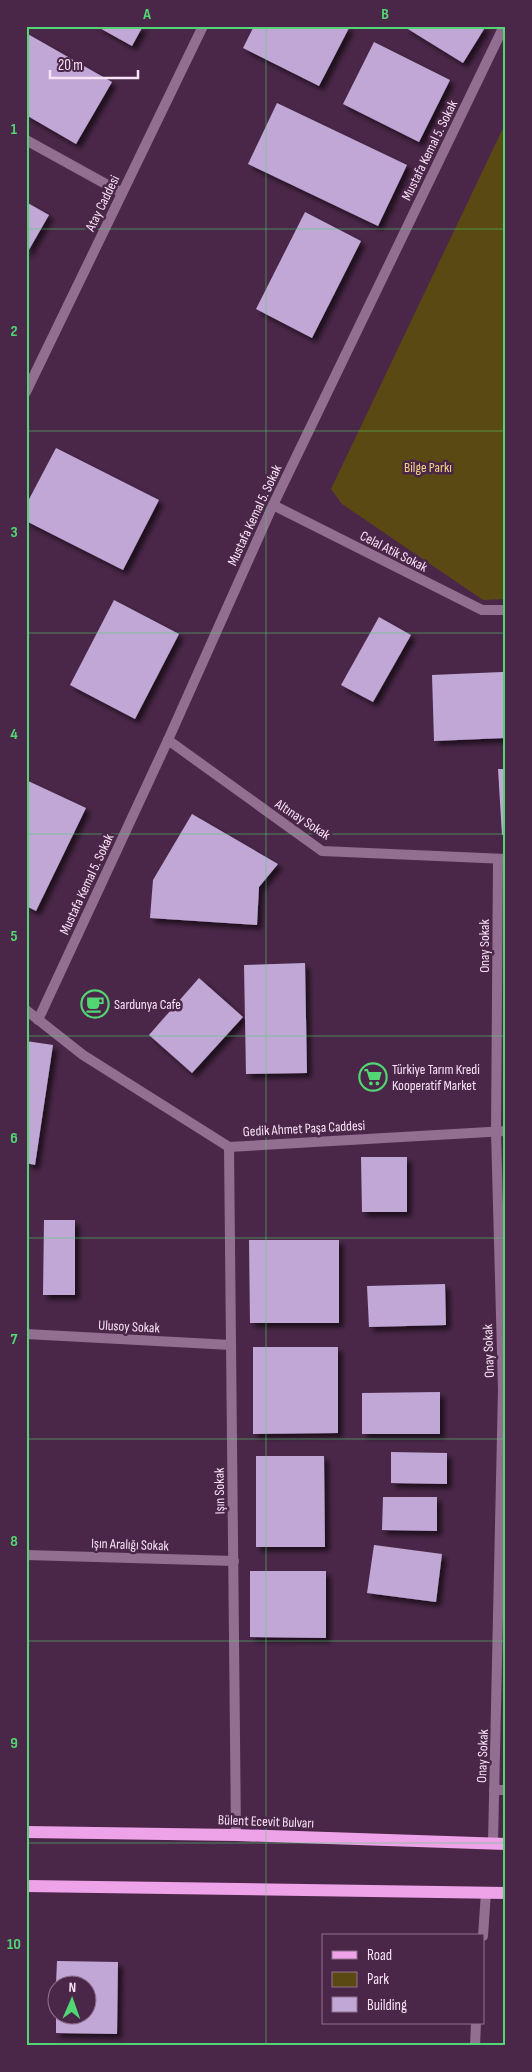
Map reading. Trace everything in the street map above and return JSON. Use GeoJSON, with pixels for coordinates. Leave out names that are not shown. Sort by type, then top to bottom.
{"type":"FeatureCollection","features":[{"type":"Feature","properties":{"kind":"main road","name":"Bülent Ecevit Bulvarı"},"geometry":{"type":"LineString","coordinates":[[26,1832],[236,1835],[499,1844]]}},
{"type":"Feature","properties":{"kind":"main road"},"geometry":{"type":"LineString","coordinates":[[26,1886],[506,1893]]}},
{"type":"Feature","properties":{"kind":"street","name":"Atay Caddesi"},"geometry":{"type":"LineString","coordinates":[[26,392],[203,26]]}},
{"type":"Feature","properties":{"kind":"street","name":"Mustafa Kemal 5. Sokak"},"geometry":{"type":"LineString","coordinates":[[38,1020],[168,740],[273,505],[504,26]]}},
{"type":"Feature","properties":{"kind":"street"},"geometry":{"type":"LineString","coordinates":[[26,140],[122,193]]}},
{"type":"Feature","properties":{"kind":"street","name":"Celal Atik Sokak"},"geometry":{"type":"LineString","coordinates":[[273,505],[482,610],[506,610]]}},
{"type":"Feature","properties":{"kind":"street","name":"Altınay Sokak"},"geometry":{"type":"LineString","coordinates":[[168,740],[322,850],[502,859]]}},
{"type":"Feature","properties":{"kind":"street","name":"Onay Sokak"},"geometry":{"type":"LineString","coordinates":[[499,1844],[494,1790],[503,1570],[502,859]]}},
{"type":"Feature","properties":{"kind":"street","name":"Gedik Ahmet Paşa Caddesi"},"geometry":{"type":"LineString","coordinates":[[26,1010],[83,1055],[229,1147],[501,1132]]}},
{"type":"Feature","properties":{"kind":"street","name":"Işın Sokak"},"geometry":{"type":"LineString","coordinates":[[229,1147],[236,1835]]}},
{"type":"Feature","properties":{"kind":"street","name":"Ulusoy Sokak"},"geometry":{"type":"LineString","coordinates":[[26,1334],[231,1345]]}},
{"type":"Feature","properties":{"kind":"street","name":"Işın Aralığı Sokak"},"geometry":{"type":"LineString","coordinates":[[26,1555],[234,1561]]}},
{"type":"Feature","properties":{"kind":"street"},"geometry":{"type":"LineString","coordinates":[[494,1790],[506,1790]]}},
{"type":"Feature","properties":{"kind":"street"},"geometry":{"type":"LineString","coordinates":[[482,1934],[486,1892]]}},
{"type":"Feature","properties":{"kind":"street"},"geometry":{"type":"LineString","coordinates":[[474,2046],[476,2024]]}},
{"type":"Feature","properties":{"kind":"green space","name":"Bilge Parkı"},"geometry":{"type":"Polygon","coordinates":[[[506,122],[506,599],[483,600],[342,504],[331,489],[506,122]]]}},
{"type":"Feature","properties":{"kind":"building"},"geometry":{"type":"Polygon","coordinates":[[[96,26],[143,26],[132,46],[96,26]]]}},
{"type":"Feature","properties":{"kind":"building"},"geometry":{"type":"Polygon","coordinates":[[[254,26],[346,26],[349,28],[319,86],[243,48],[254,26]]]}},
{"type":"Feature","properties":{"kind":"building"},"geometry":{"type":"Polygon","coordinates":[[[403,26],[486,26],[463,63],[403,26]]]}},
{"type":"Feature","properties":{"kind":"building"},"geometry":{"type":"Polygon","coordinates":[[[26,33],[112,82],[76,144],[26,115],[26,33]]]}},
{"type":"Feature","properties":{"kind":"building"},"geometry":{"type":"Polygon","coordinates":[[[374,42],[450,80],[419,142],[343,104],[374,42]]]}},
{"type":"Feature","properties":{"kind":"building"},"geometry":{"type":"Polygon","coordinates":[[[277,103],[407,165],[378,226],[248,164],[277,103]]]}},
{"type":"Feature","properties":{"kind":"building"},"geometry":{"type":"Polygon","coordinates":[[[26,202],[49,215],[26,255],[26,202]]]}},
{"type":"Feature","properties":{"kind":"building"},"geometry":{"type":"Polygon","coordinates":[[[305,212],[361,241],[312,338],[256,309],[305,212]]]}},
{"type":"Feature","properties":{"kind":"building"},"geometry":{"type":"Polygon","coordinates":[[[56,448],[159,500],[123,570],[26,521],[26,505],[56,448]]]}},
{"type":"Feature","properties":{"kind":"building"},"geometry":{"type":"Polygon","coordinates":[[[114,600],[179,634],[135,719],[70,685],[114,600]]]}},
{"type":"Feature","properties":{"kind":"building"},"geometry":{"type":"Polygon","coordinates":[[[379,617],[411,635],[373,702],[341,685],[379,617]]]}},
{"type":"Feature","properties":{"kind":"building"},"geometry":{"type":"Polygon","coordinates":[[[506,672],[505,738],[434,741],[432,675],[506,672]]]}},
{"type":"Feature","properties":{"kind":"building"},"geometry":{"type":"Polygon","coordinates":[[[498,769],[506,769],[506,835],[502,835],[498,769]]]}},
{"type":"Feature","properties":{"kind":"building"},"geometry":{"type":"Polygon","coordinates":[[[26,780],[86,808],[36,911],[26,906],[26,780]]]}},
{"type":"Feature","properties":{"kind":"building"},"geometry":{"type":"Polygon","coordinates":[[[192,814],[278,864],[259,887],[257,925],[150,918],[153,880],[192,814]]]}},
{"type":"Feature","properties":{"kind":"building"},"geometry":{"type":"Polygon","coordinates":[[[305,963],[307,1073],[246,1074],[244,965],[305,963]]]}},
{"type":"Feature","properties":{"kind":"building"},"geometry":{"type":"Polygon","coordinates":[[[199,978],[243,1017],[192,1073],[149,1035],[199,978]]]}},
{"type":"Feature","properties":{"kind":"building"},"geometry":{"type":"Polygon","coordinates":[[[26,1041],[53,1045],[35,1165],[26,1163],[26,1041]]]}},
{"type":"Feature","properties":{"kind":"building"},"geometry":{"type":"Polygon","coordinates":[[[361,1157],[407,1157],[407,1212],[362,1212],[361,1157]]]}},
{"type":"Feature","properties":{"kind":"building"},"geometry":{"type":"Polygon","coordinates":[[[44,1220],[75,1220],[75,1295],[43,1295],[44,1220]]]}},
{"type":"Feature","properties":{"kind":"building"},"geometry":{"type":"Polygon","coordinates":[[[249,1240],[339,1240],[339,1323],[250,1323],[249,1240]]]}},
{"type":"Feature","properties":{"kind":"building"},"geometry":{"type":"Polygon","coordinates":[[[445,1284],[446,1325],[369,1327],[367,1286],[445,1284]]]}},
{"type":"Feature","properties":{"kind":"building"},"geometry":{"type":"Polygon","coordinates":[[[253,1347],[338,1347],[338,1433],[253,1434],[253,1347]]]}},
{"type":"Feature","properties":{"kind":"building"},"geometry":{"type":"Polygon","coordinates":[[[440,1392],[440,1434],[362,1434],[362,1393],[440,1392]]]}},
{"type":"Feature","properties":{"kind":"building"},"geometry":{"type":"Polygon","coordinates":[[[391,1452],[447,1453],[447,1484],[391,1483],[391,1452]]]}},
{"type":"Feature","properties":{"kind":"building"},"geometry":{"type":"Polygon","coordinates":[[[256,1456],[324,1456],[325,1547],[256,1547],[256,1456]]]}},
{"type":"Feature","properties":{"kind":"building"},"geometry":{"type":"Polygon","coordinates":[[[383,1497],[437,1497],[437,1531],[382,1530],[383,1497]]]}},
{"type":"Feature","properties":{"kind":"building"},"geometry":{"type":"Polygon","coordinates":[[[374,1545],[442,1554],[436,1602],[367,1593],[374,1545]]]}},
{"type":"Feature","properties":{"kind":"building"},"geometry":{"type":"Polygon","coordinates":[[[250,1571],[326,1571],[326,1638],[250,1637],[250,1571]]]}},
{"type":"Feature","properties":{"kind":"building"},"geometry":{"type":"Polygon","coordinates":[[[57,1961],[118,1962],[117,2034],[56,2033],[56,2024],[98,2024],[98,1974],[56,1974],[57,1961]]]}},
{"type":"Feature","properties":{"kind":"place","name":"Sardunya Cafe"},"geometry":{"type":"Point","coordinates":[95,1004]}},
{"type":"Feature","properties":{"kind":"place","name":"Türkiye Tarım Kredi Kooperatif Market"},"geometry":{"type":"Point","coordinates":[373,1077]}}]}
